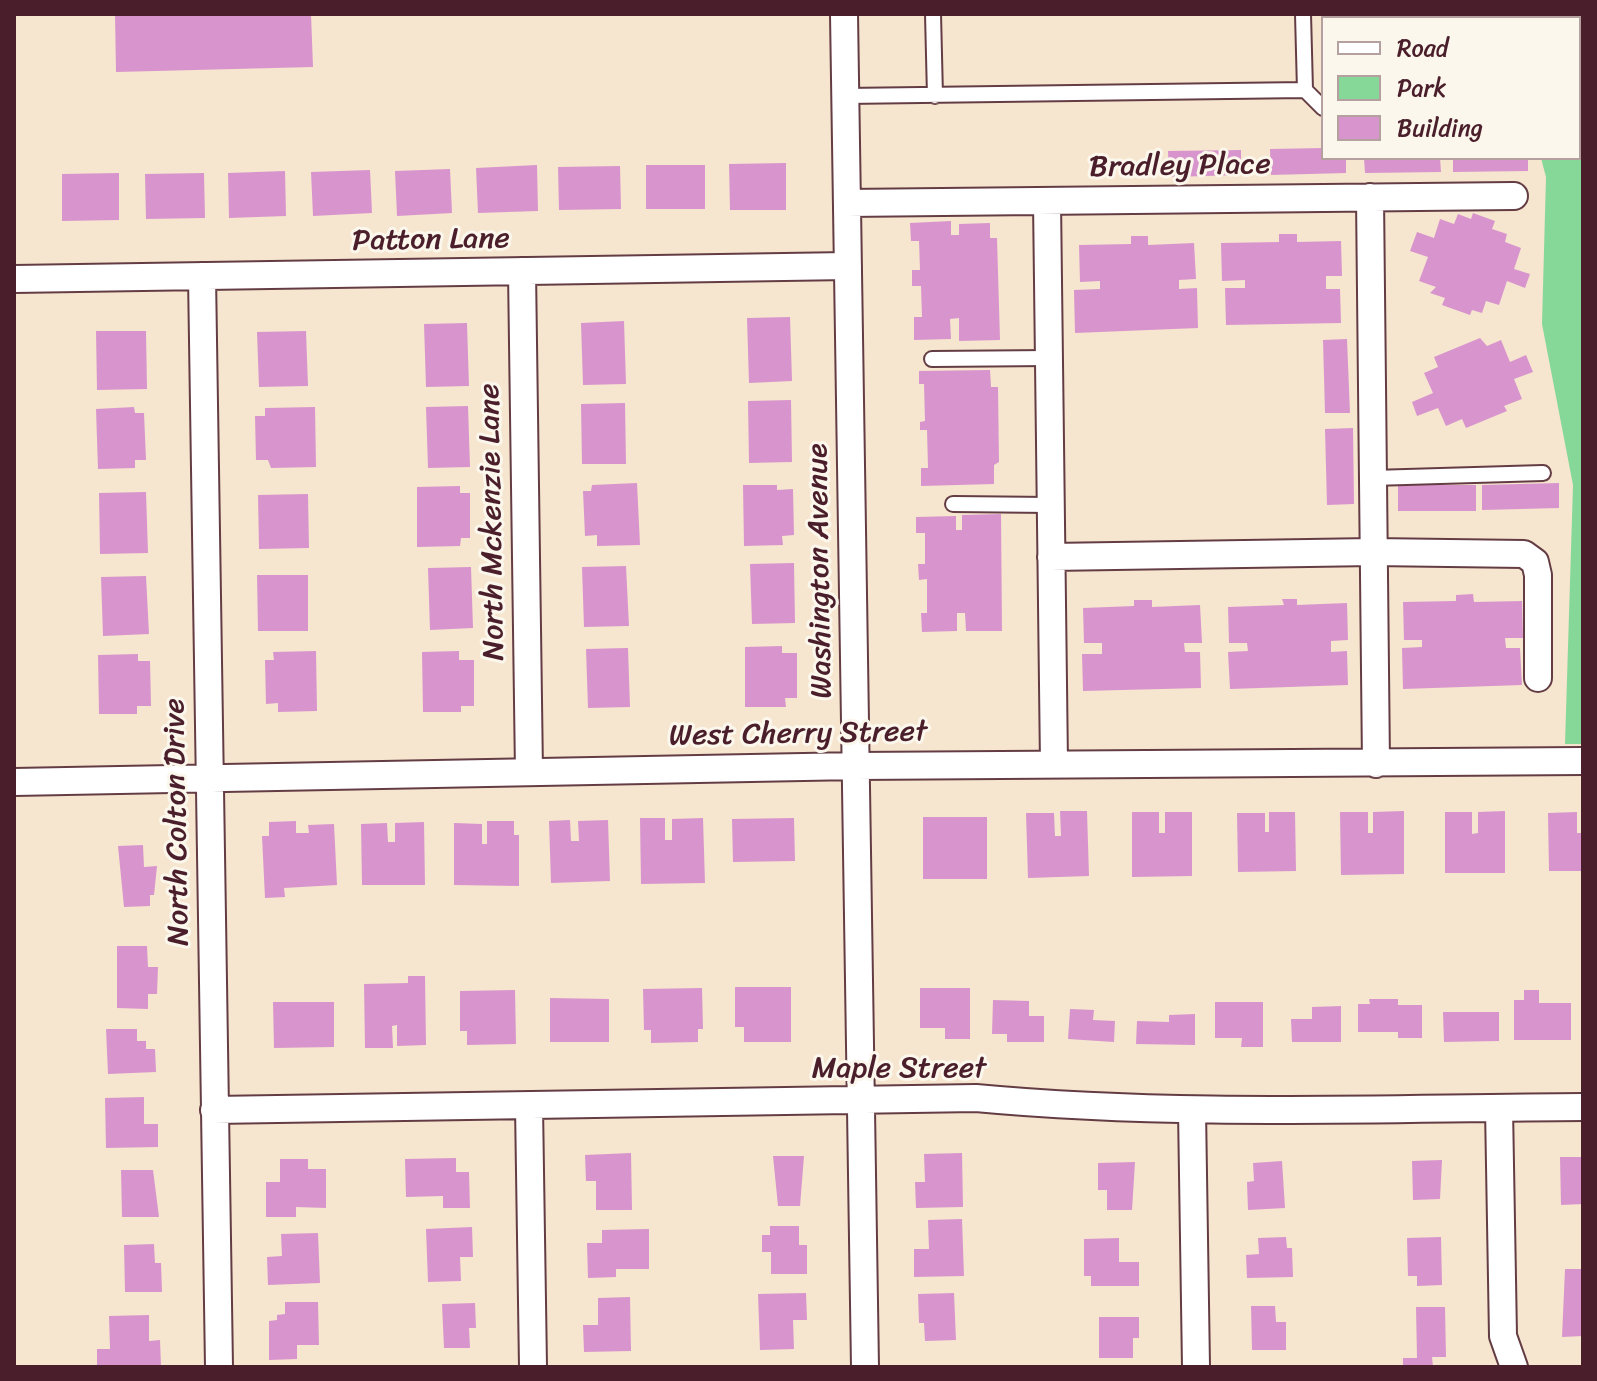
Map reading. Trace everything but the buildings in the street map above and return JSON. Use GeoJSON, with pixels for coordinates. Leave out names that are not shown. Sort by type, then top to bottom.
{"type":"FeatureCollection","features":[{"type":"Feature","properties":{"kind":"street","name":"Washington Avenue"},"geometry":{"type":"LineString","coordinates":[[844,14],[865,1367]]}},
{"type":"Feature","properties":{"kind":"street","name":"Bradley Place"},"geometry":{"type":"LineString","coordinates":[[847,203],[1514,196]]}},
{"type":"Feature","properties":{"kind":"street"},"geometry":{"type":"LineString","coordinates":[[1370,197],[1376,764]]}},
{"type":"Feature","properties":{"kind":"street"},"geometry":{"type":"LineString","coordinates":[[1047,201],[1054,764]]}},
{"type":"Feature","properties":{"kind":"street","name":"Patton Lane"},"geometry":{"type":"LineString","coordinates":[[14,279],[848,266]]}},
{"type":"Feature","properties":{"kind":"street","name":"North Mckenzie Lane"},"geometry":{"type":"LineString","coordinates":[[522,271],[529,772]]}},
{"type":"Feature","properties":{"kind":"street","name":"North Colton Drive"},"geometry":{"type":"LineString","coordinates":[[202,276],[219,1367]]}},
{"type":"Feature","properties":{"kind":"street"},"geometry":{"type":"LineString","coordinates":[[1051,557],[1513,552],[1535,562],[1538,575],[1538,678]]}},
{"type":"Feature","properties":{"kind":"street","name":"West Cherry Street"},"geometry":{"type":"LineString","coordinates":[[14,782],[856,766],[1583,761]]}},
{"type":"Feature","properties":{"kind":"street","name":"Maple Street"},"geometry":{"type":"LineString","coordinates":[[214,1110],[976,1098],[1060,1106],[1192,1110],[1583,1107]]}},
{"type":"Feature","properties":{"kind":"street"},"geometry":{"type":"LineString","coordinates":[[529,1106],[533,1367]]}},
{"type":"Feature","properties":{"kind":"street"},"geometry":{"type":"LineString","coordinates":[[1499,1108],[1503,1336],[1514,1367]]}},
{"type":"Feature","properties":{"kind":"street"},"geometry":{"type":"LineString","coordinates":[[1192,1110],[1196,1367]]}},
{"type":"Feature","properties":{"kind":"lane"},"geometry":{"type":"LineString","coordinates":[[933,14],[935,96]]}},
{"type":"Feature","properties":{"kind":"lane"},"geometry":{"type":"LineString","coordinates":[[1303,14],[1305,90],[1321,106]]}},
{"type":"Feature","properties":{"kind":"lane"},"geometry":{"type":"LineString","coordinates":[[845,96],[1305,90]]}},
{"type":"Feature","properties":{"kind":"lane"},"geometry":{"type":"LineString","coordinates":[[932,359],[1049,358]]}},
{"type":"Feature","properties":{"kind":"lane"},"geometry":{"type":"LineString","coordinates":[[1372,478],[1543,473]]}},
{"type":"Feature","properties":{"kind":"lane"},"geometry":{"type":"LineString","coordinates":[[953,504],[1050,505]]}},
{"type":"Feature","properties":{"kind":"green space"},"geometry":{"type":"Polygon","coordinates":[[[1583,14],[1583,744],[1565,744],[1573,485],[1542,324],[1546,177],[1542,160],[1581,160],[1581,16],[1527,16],[1583,14]]]}}]}
